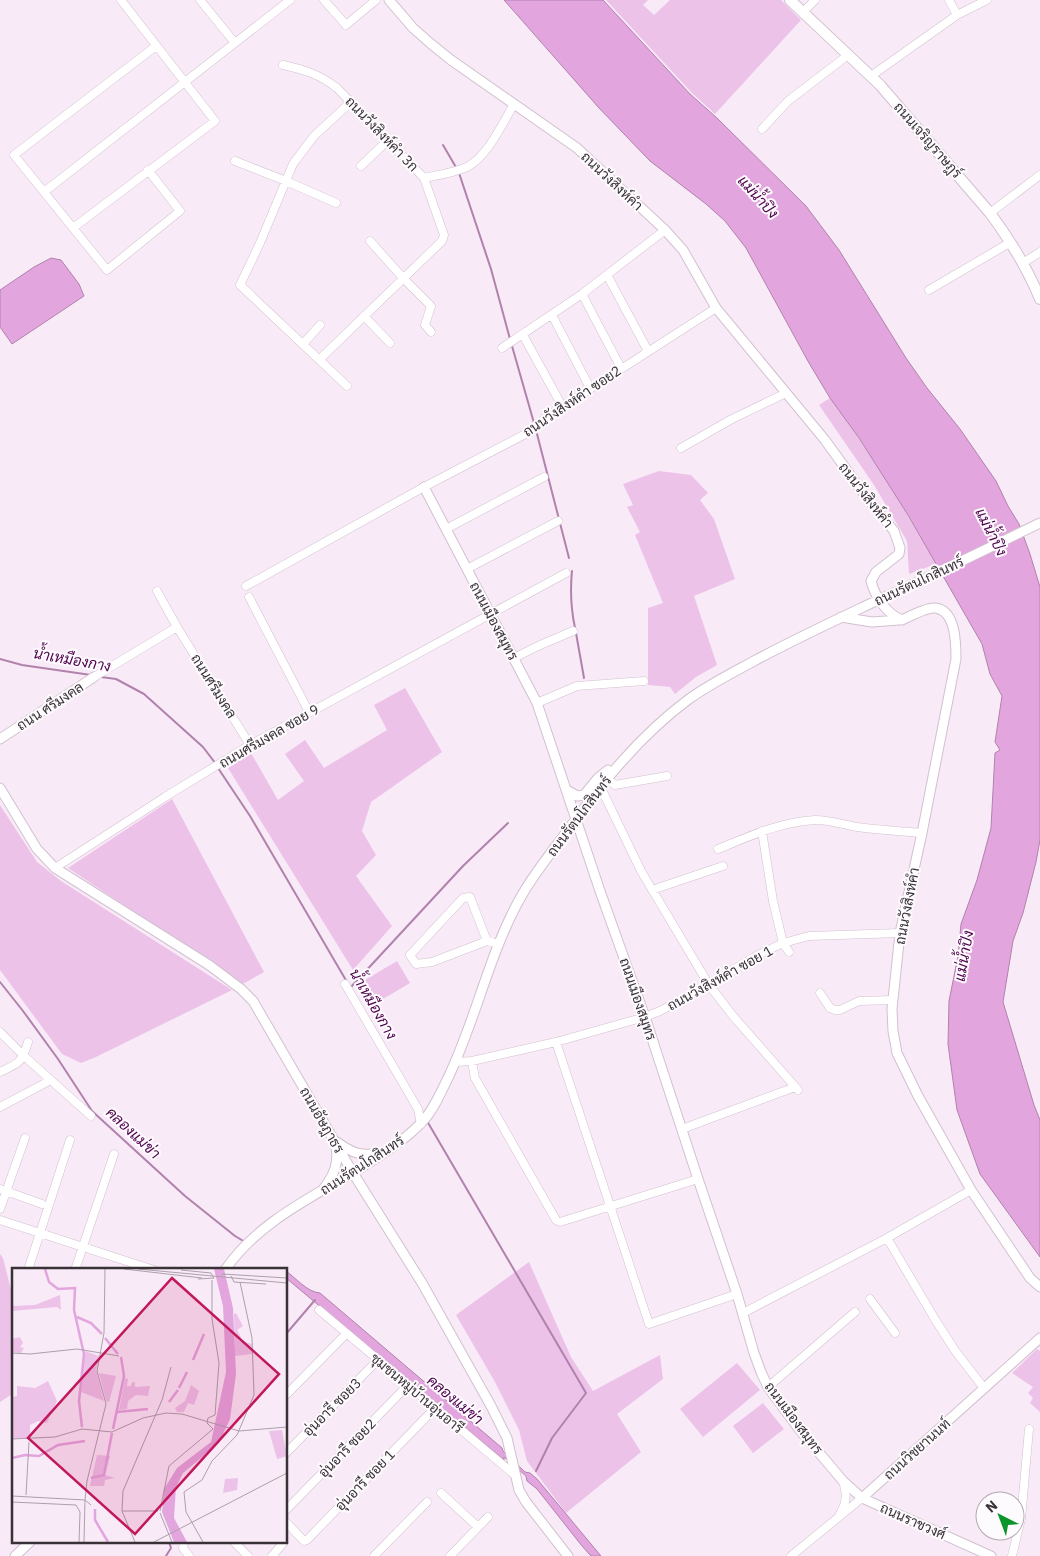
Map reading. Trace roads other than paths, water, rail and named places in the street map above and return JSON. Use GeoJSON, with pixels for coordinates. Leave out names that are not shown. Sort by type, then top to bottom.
{"type":"FeatureCollection","features":[{"type":"Feature","properties":{"kind":"main road","name":"ถนนเจริญราษฎร์"},"geometry":{"type":"LineString","coordinates":[[790,0],[892,97],[992,215],[1011,242],[1039,296]]}},
{"type":"Feature","properties":{"kind":"street"},"geometry":{"type":"LineString","coordinates":[[73,228],[215,121],[121,0]]}},
{"type":"Feature","properties":{"kind":"street"},"geometry":{"type":"LineString","coordinates":[[200,0],[235,43]]}},
{"type":"Feature","properties":{"kind":"street"},"geometry":{"type":"LineString","coordinates":[[324,0],[346,25],[376,0]]}},
{"type":"Feature","properties":{"kind":"street","name":"ถนนวังสิงห์คำ"},"geometry":{"type":"LineString","coordinates":[[389,0],[413,28],[430,43],[577,148],[665,230],[683,250],[716,308],[825,440],[861,490],[894,531],[900,548],[899,554],[876,572],[870,581],[880,600],[891,614],[902,620],[926,610],[938,608],[943,610],[952,623],[956,640],[956,659],[922,833],[900,933],[893,1000],[893,1031],[897,1052],[918,1096],[971,1190],[1030,1278],[1040,1287]]}},
{"type":"Feature","properties":{"kind":"street"},"geometry":{"type":"LineString","coordinates":[[803,12],[815,0]]}},
{"type":"Feature","properties":{"kind":"street"},"geometry":{"type":"LineString","coordinates":[[949,0],[957,15]]}},
{"type":"Feature","properties":{"kind":"street"},"geometry":{"type":"LineString","coordinates":[[871,76],[957,15],[987,0]]}},
{"type":"Feature","properties":{"kind":"street"},"geometry":{"type":"LineString","coordinates":[[44,192],[288,1]]}},
{"type":"Feature","properties":{"kind":"street"},"geometry":{"type":"LineString","coordinates":[[148,170],[180,211],[107,270],[14,155],[156,46]]}},
{"type":"Feature","properties":{"kind":"street"},"geometry":{"type":"LineString","coordinates":[[762,129],[788,102],[848,55]]}},
{"type":"Feature","properties":{"kind":"street","name":"ถนนวังสิงห์คำ 3ก"},"geometry":{"type":"LineString","coordinates":[[283,66],[310,72],[325,79],[351,102],[424,178],[453,172],[468,166],[478,159],[488,147],[514,104]]}},
{"type":"Feature","properties":{"kind":"street"},"geometry":{"type":"LineString","coordinates":[[347,386],[240,285],[293,164],[309,143],[351,102]]}},
{"type":"Feature","properties":{"kind":"street"},"geometry":{"type":"LineString","coordinates":[[361,166],[388,140]]}},
{"type":"Feature","properties":{"kind":"street"},"geometry":{"type":"LineString","coordinates":[[235,161],[336,203]]}},
{"type":"Feature","properties":{"kind":"street"},"geometry":{"type":"LineString","coordinates":[[992,215],[1040,175]]}},
{"type":"Feature","properties":{"kind":"street"},"geometry":{"type":"LineString","coordinates":[[320,359],[442,241],[444,235],[424,178]]}},
{"type":"Feature","properties":{"kind":"street"},"geometry":{"type":"LineString","coordinates":[[992,215],[1040,182]]}},
{"type":"Feature","properties":{"kind":"street"},"geometry":{"type":"LineString","coordinates":[[502,348],[582,294],[665,230]]}},
{"type":"Feature","properties":{"kind":"street"},"geometry":{"type":"LineString","coordinates":[[370,241],[431,306],[425,325],[430,332]]}},
{"type":"Feature","properties":{"kind":"street"},"geometry":{"type":"LineString","coordinates":[[930,290],[1011,242]]}},
{"type":"Feature","properties":{"kind":"street"},"geometry":{"type":"LineString","coordinates":[[1023,263],[1040,252]]}},
{"type":"Feature","properties":{"kind":"street"},"geometry":{"type":"LineString","coordinates":[[607,274],[648,351]]}},
{"type":"Feature","properties":{"kind":"street"},"geometry":{"type":"LineString","coordinates":[[582,294],[622,368]]}},
{"type":"Feature","properties":{"kind":"street","name":"ถนนวังสิงห์คำ ซอย2"},"geometry":{"type":"LineString","coordinates":[[246,586],[424,487],[535,429],[545,418],[562,406],[716,308]]}},
{"type":"Feature","properties":{"kind":"street"},"geometry":{"type":"LineString","coordinates":[[552,315],[590,388]]}},
{"type":"Feature","properties":{"kind":"street"},"geometry":{"type":"LineString","coordinates":[[364,316],[390,343]]}},
{"type":"Feature","properties":{"kind":"street"},"geometry":{"type":"LineString","coordinates":[[303,344],[320,326]]}},
{"type":"Feature","properties":{"kind":"street"},"geometry":{"type":"LineString","coordinates":[[523,334],[562,406]]}},
{"type":"Feature","properties":{"kind":"street"},"geometry":{"type":"LineString","coordinates":[[681,448],[732,418],[786,392]]}},
{"type":"Feature","properties":{"kind":"street"},"geometry":{"type":"LineString","coordinates":[[446,529],[544,477]]}},
{"type":"Feature","properties":{"kind":"street","name":"ถนนเมืองสมุทร"},"geometry":{"type":"LineString","coordinates":[[424,487],[537,704],[645,1017],[761,1372],[768,1387],[793,1422],[843,1481],[862,1498]]}},
{"type":"Feature","properties":{"kind":"street"},"geometry":{"type":"LineString","coordinates":[[467,569],[558,521]]}},
{"type":"Feature","properties":{"kind":"street","name":"ถนนรัตนโกสินทร์"},"geometry":{"type":"LineString","coordinates":[[227,1268],[242,1248],[275,1220],[392,1148],[422,1122],[438,1098],[456,1062],[509,920],[522,894],[603,782],[648,734],[709,685],[765,655],[841,617],[1040,524]]}},
{"type":"Feature","properties":{"kind":"street","name":"ถนนศรีมงคล ซอย 9"},"geometry":{"type":"LineString","coordinates":[[54,868],[250,744],[566,573]]}},
{"type":"Feature","properties":{"kind":"street","name":"ถนนศรีมงคล"},"geometry":{"type":"LineString","coordinates":[[157,591],[177,627],[250,744]]}},
{"type":"Feature","properties":{"kind":"street"},"geometry":{"type":"LineString","coordinates":[[249,597],[309,712]]}},
{"type":"Feature","properties":{"kind":"street"},"geometry":{"type":"LineString","coordinates":[[841,617],[872,622],[902,620]]}},
{"type":"Feature","properties":{"kind":"street","name":"ถนน ศรีมงคล"},"geometry":{"type":"LineString","coordinates":[[1,738],[105,670],[177,627]]}},
{"type":"Feature","properties":{"kind":"street"},"geometry":{"type":"LineString","coordinates":[[514,658],[573,631]]}},
{"type":"Feature","properties":{"kind":"street"},"geometry":{"type":"LineString","coordinates":[[537,704],[577,686],[644,681]]}},
{"type":"Feature","properties":{"kind":"street"},"geometry":{"type":"LineString","coordinates":[[567,790],[577,796],[584,795],[598,778],[622,760]]}},
{"type":"Feature","properties":{"kind":"street"},"geometry":{"type":"LineString","coordinates":[[603,782],[615,785],[667,776]]}},
{"type":"Feature","properties":{"kind":"street"},"geometry":{"type":"LineString","coordinates":[[603,782],[642,871],[709,985],[733,1016],[797,1089],[682,1129]]}},
{"type":"Feature","properties":{"kind":"street","name":"ถนนอัษฎาธร"},"geometry":{"type":"LineString","coordinates":[[0,788],[36,849],[54,868],[209,966],[247,994],[258,1008],[334,1141],[422,1283],[491,1406],[507,1438],[519,1490],[526,1502],[568,1556]]}},
{"type":"Feature","properties":{"kind":"street"},"geometry":{"type":"LineString","coordinates":[[718,849],[779,825],[813,820],[826,820],[857,827],[922,833]]}},
{"type":"Feature","properties":{"kind":"street"},"geometry":{"type":"LineString","coordinates":[[762,831],[773,901],[783,943],[789,952]]}},
{"type":"Feature","properties":{"kind":"street"},"geometry":{"type":"LineString","coordinates":[[652,890],[723,866]]}},
{"type":"Feature","properties":{"kind":"street"},"geometry":{"type":"LineString","coordinates":[[487,940],[470,897],[463,898],[410,955],[416,964],[432,962],[487,940],[500,944]]}},
{"type":"Feature","properties":{"kind":"street","name":"ถนนวังสิงห์คำ ซอย 1"},"geometry":{"type":"LineString","coordinates":[[456,1062],[472,1061],[556,1042],[645,1017],[709,985],[783,943],[809,936],[900,933]]}},
{"type":"Feature","properties":{"kind":"street"},"geometry":{"type":"LineString","coordinates":[[345,984],[418,1109],[422,1122]]}},
{"type":"Feature","properties":{"kind":"street"},"geometry":{"type":"LineString","coordinates":[[820,993],[830,1008],[835,1010],[840,1010],[858,1001],[893,1000]]}},
{"type":"Feature","properties":{"kind":"street"},"geometry":{"type":"LineString","coordinates":[[0,1032],[91,1116]]}},
{"type":"Feature","properties":{"kind":"street"},"geometry":{"type":"LineString","coordinates":[[0,1072],[19,1063],[24,1056],[28,1042]]}},
{"type":"Feature","properties":{"kind":"street"},"geometry":{"type":"LineString","coordinates":[[556,1042],[649,1324],[737,1294]]}},
{"type":"Feature","properties":{"kind":"street"},"geometry":{"type":"LineString","coordinates":[[472,1061],[476,1078],[556,1220],[560,1222],[698,1179]]}},
{"type":"Feature","properties":{"kind":"street"},"geometry":{"type":"LineString","coordinates":[[0,1107],[51,1080]]}},
{"type":"Feature","properties":{"kind":"street"},"geometry":{"type":"LineString","coordinates":[[0,1209],[3,1190],[25,1138]]}},
{"type":"Feature","properties":{"kind":"street"},"geometry":{"type":"LineString","coordinates":[[29,1268],[70,1140]]}},
{"type":"Feature","properties":{"kind":"street"},"geometry":{"type":"LineString","coordinates":[[334,1141],[351,1151],[364,1155],[392,1148]]}},
{"type":"Feature","properties":{"kind":"street"},"geometry":{"type":"LineString","coordinates":[[320,1192],[328,1183],[337,1166],[334,1141]]}},
{"type":"Feature","properties":{"kind":"street"},"geometry":{"type":"LineString","coordinates":[[76,1268],[114,1154]]}},
{"type":"Feature","properties":{"kind":"street"},"geometry":{"type":"LineString","coordinates":[[3,1190],[42,1204]]}},
{"type":"Feature","properties":{"kind":"street"},"geometry":{"type":"LineString","coordinates":[[743,1313],[887,1238],[971,1190]]}},
{"type":"Feature","properties":{"kind":"street"},"geometry":{"type":"LineString","coordinates":[[0,1220],[148,1268]]}},
{"type":"Feature","properties":{"kind":"street"},"geometry":{"type":"LineString","coordinates":[[887,1238],[956,1352],[984,1388]]}},
{"type":"Feature","properties":{"kind":"street"},"geometry":{"type":"LineString","coordinates":[[124,1268],[126,1261]]}},
{"type":"Feature","properties":{"kind":"street"},"geometry":{"type":"LineString","coordinates":[[870,1299],[895,1333]]}},
{"type":"Feature","properties":{"kind":"street","name":"ชุมชนหมู่บ้านอุ่นอารี"},"geometry":{"type":"LineString","coordinates":[[319,1310],[435,1408],[515,1472]]}},
{"type":"Feature","properties":{"kind":"street"},"geometry":{"type":"LineString","coordinates":[[768,1387],[855,1312]]}},
{"type":"Feature","properties":{"kind":"street"},"geometry":{"type":"LineString","coordinates":[[288,1393],[346,1334]]}},
{"type":"Feature","properties":{"kind":"street","name":"ถนนวิชยานนท์"},"geometry":{"type":"LineString","coordinates":[[791,1556],[873,1489],[1040,1338]]}},
{"type":"Feature","properties":{"kind":"street","name":"อุ่นอารี ซอย3"},"geometry":{"type":"LineString","coordinates":[[288,1451],[378,1360]]}},
{"type":"Feature","properties":{"kind":"street","name":"อุ่นอารี ซอย2"},"geometry":{"type":"LineString","coordinates":[[288,1508],[408,1385]]}},
{"type":"Feature","properties":{"kind":"street","name":"อุ่นอารี ซอย 1"},"geometry":{"type":"LineString","coordinates":[[294,1531],[304,1541],[307,1540],[435,1408]]}},
{"type":"Feature","properties":{"kind":"street"},"geometry":{"type":"LineString","coordinates":[[1012,1556],[1020,1519],[1029,1429]]}},
{"type":"Feature","properties":{"kind":"street"},"geometry":{"type":"LineString","coordinates":[[838,1518],[847,1497],[843,1481]]}},
{"type":"Feature","properties":{"kind":"street"},"geometry":{"type":"LineString","coordinates":[[851,1488],[873,1489]]}},
{"type":"Feature","properties":{"kind":"street"},"geometry":{"type":"LineString","coordinates":[[441,1493],[478,1527]]}},
{"type":"Feature","properties":{"kind":"street","name":"ถนนราชวงศ์"},"geometry":{"type":"LineString","coordinates":[[862,1498],[991,1556]]}},
{"type":"Feature","properties":{"kind":"street"},"geometry":{"type":"LineString","coordinates":[[374,1556],[428,1502]]}},
{"type":"Feature","properties":{"kind":"street"},"geometry":{"type":"LineString","coordinates":[[450,1556],[488,1517]]}},
{"type":"Feature","properties":{"kind":"street"},"geometry":{"type":"LineString","coordinates":[[288,1524],[294,1531],[288,1538]]}},
{"type":"Feature","properties":{"kind":"street"},"geometry":{"type":"LineString","coordinates":[[15,1556],[29,1544]]}},
{"type":"Feature","properties":{"kind":"street"},"geometry":{"type":"LineString","coordinates":[[20,1556],[29,1544]]}},
{"type":"Feature","properties":{"kind":"street"},"geometry":{"type":"LineString","coordinates":[[184,1544],[184,1550],[189,1556]]}},
{"type":"Feature","properties":{"kind":"street"},"geometry":{"type":"LineString","coordinates":[[236,1544],[248,1556]]}},
{"type":"Feature","properties":{"kind":"street"},"geometry":{"type":"LineString","coordinates":[[272,1556],[282,1544]]}},
{"type":"Feature","properties":{"kind":"street"},"geometry":{"type":"LineString","coordinates":[[278,1549],[284,1556]]}},
{"type":"Feature","properties":{"kind":"water","name":"แม่น้ำปิง"},"geometry":{"type":"Polygon","coordinates":[[[504,0],[603,0],[690,94],[806,206],[839,250],[906,358],[960,429],[996,481],[1019,524],[1040,587],[1040,840],[1023,913],[1013,941],[1003,1002],[1040,1120],[1040,1257],[980,1174],[957,1110],[948,1044],[949,1001],[958,956],[961,924],[977,880],[991,828],[995,753],[1000,750],[995,742],[1002,696],[990,674],[982,644],[908,515],[859,438],[830,398],[809,363],[746,248],[725,221],[650,161],[599,108],[504,0]]]}},
{"type":"Feature","properties":{"kind":"water"},"geometry":{"type":"Polygon","coordinates":[[[51,258],[61,260],[79,284],[84,296],[12,344],[0,327],[0,290],[51,258]]]}},
{"type":"Feature","properties":{"kind":"water"},"geometry":{"type":"Polygon","coordinates":[[[288,1273],[306,1287],[320,1293],[502,1448],[525,1472],[530,1473],[537,1479],[601,1556],[591,1556],[537,1489],[527,1481],[526,1476],[504,1457],[504,1460],[288,1280],[288,1273]]]}},
{"type":"Feature","properties":{"kind":"waterway"},"geometry":{"type":"LineString","coordinates":[[443,145],[457,169]]}},
{"type":"Feature","properties":{"kind":"waterway"},"geometry":{"type":"LineString","coordinates":[[459,173],[491,269],[510,339]]}},
{"type":"Feature","properties":{"kind":"waterway"},"geometry":{"type":"LineString","coordinates":[[512,346],[534,423]]}},
{"type":"Feature","properties":{"kind":"waterway"},"geometry":{"type":"LineString","coordinates":[[537,434],[569,558]]}},
{"type":"Feature","properties":{"kind":"waterway"},"geometry":{"type":"LineString","coordinates":[[572,571],[571,600],[575,628]]}},
{"type":"Feature","properties":{"kind":"waterway"},"geometry":{"type":"LineString","coordinates":[[576,633],[584,678]]}},
{"type":"Feature","properties":{"kind":"waterway","name":"น้ำเหมืองกาง"},"geometry":{"type":"LineString","coordinates":[[0,659],[22,665],[91,675]]}},
{"type":"Feature","properties":{"kind":"waterway","name":"น้ำเหมืองกาง"},"geometry":{"type":"LineString","coordinates":[[101,677],[116,679],[144,694],[203,747],[216,764]]}},
{"type":"Feature","properties":{"kind":"waterway","name":"น้ำเหมืองกาง"},"geometry":{"type":"LineString","coordinates":[[218,768],[250,816],[347,982]]}},
{"type":"Feature","properties":{"kind":"waterway"},"geometry":{"type":"LineString","coordinates":[[350,988],[463,866],[508,823]]}},
{"type":"Feature","properties":{"kind":"waterway","name":"คลองแม่ข่า"},"geometry":{"type":"LineString","coordinates":[[0,982],[58,1059],[92,1111],[185,1196],[245,1242]]}},
{"type":"Feature","properties":{"kind":"waterway","name":"น้ำเหมืองกาง"},"geometry":{"type":"LineString","coordinates":[[427,1121],[586,1393],[552,1438],[536,1471]]}},
{"type":"Feature","properties":{"kind":"waterway"},"geometry":{"type":"LineString","coordinates":[[288,1332],[315,1300]]}},
{"type":"Feature","properties":{"kind":"waterway"},"geometry":{"type":"LineString","coordinates":[[166,1556],[171,1548],[170,1544]]}}]}
